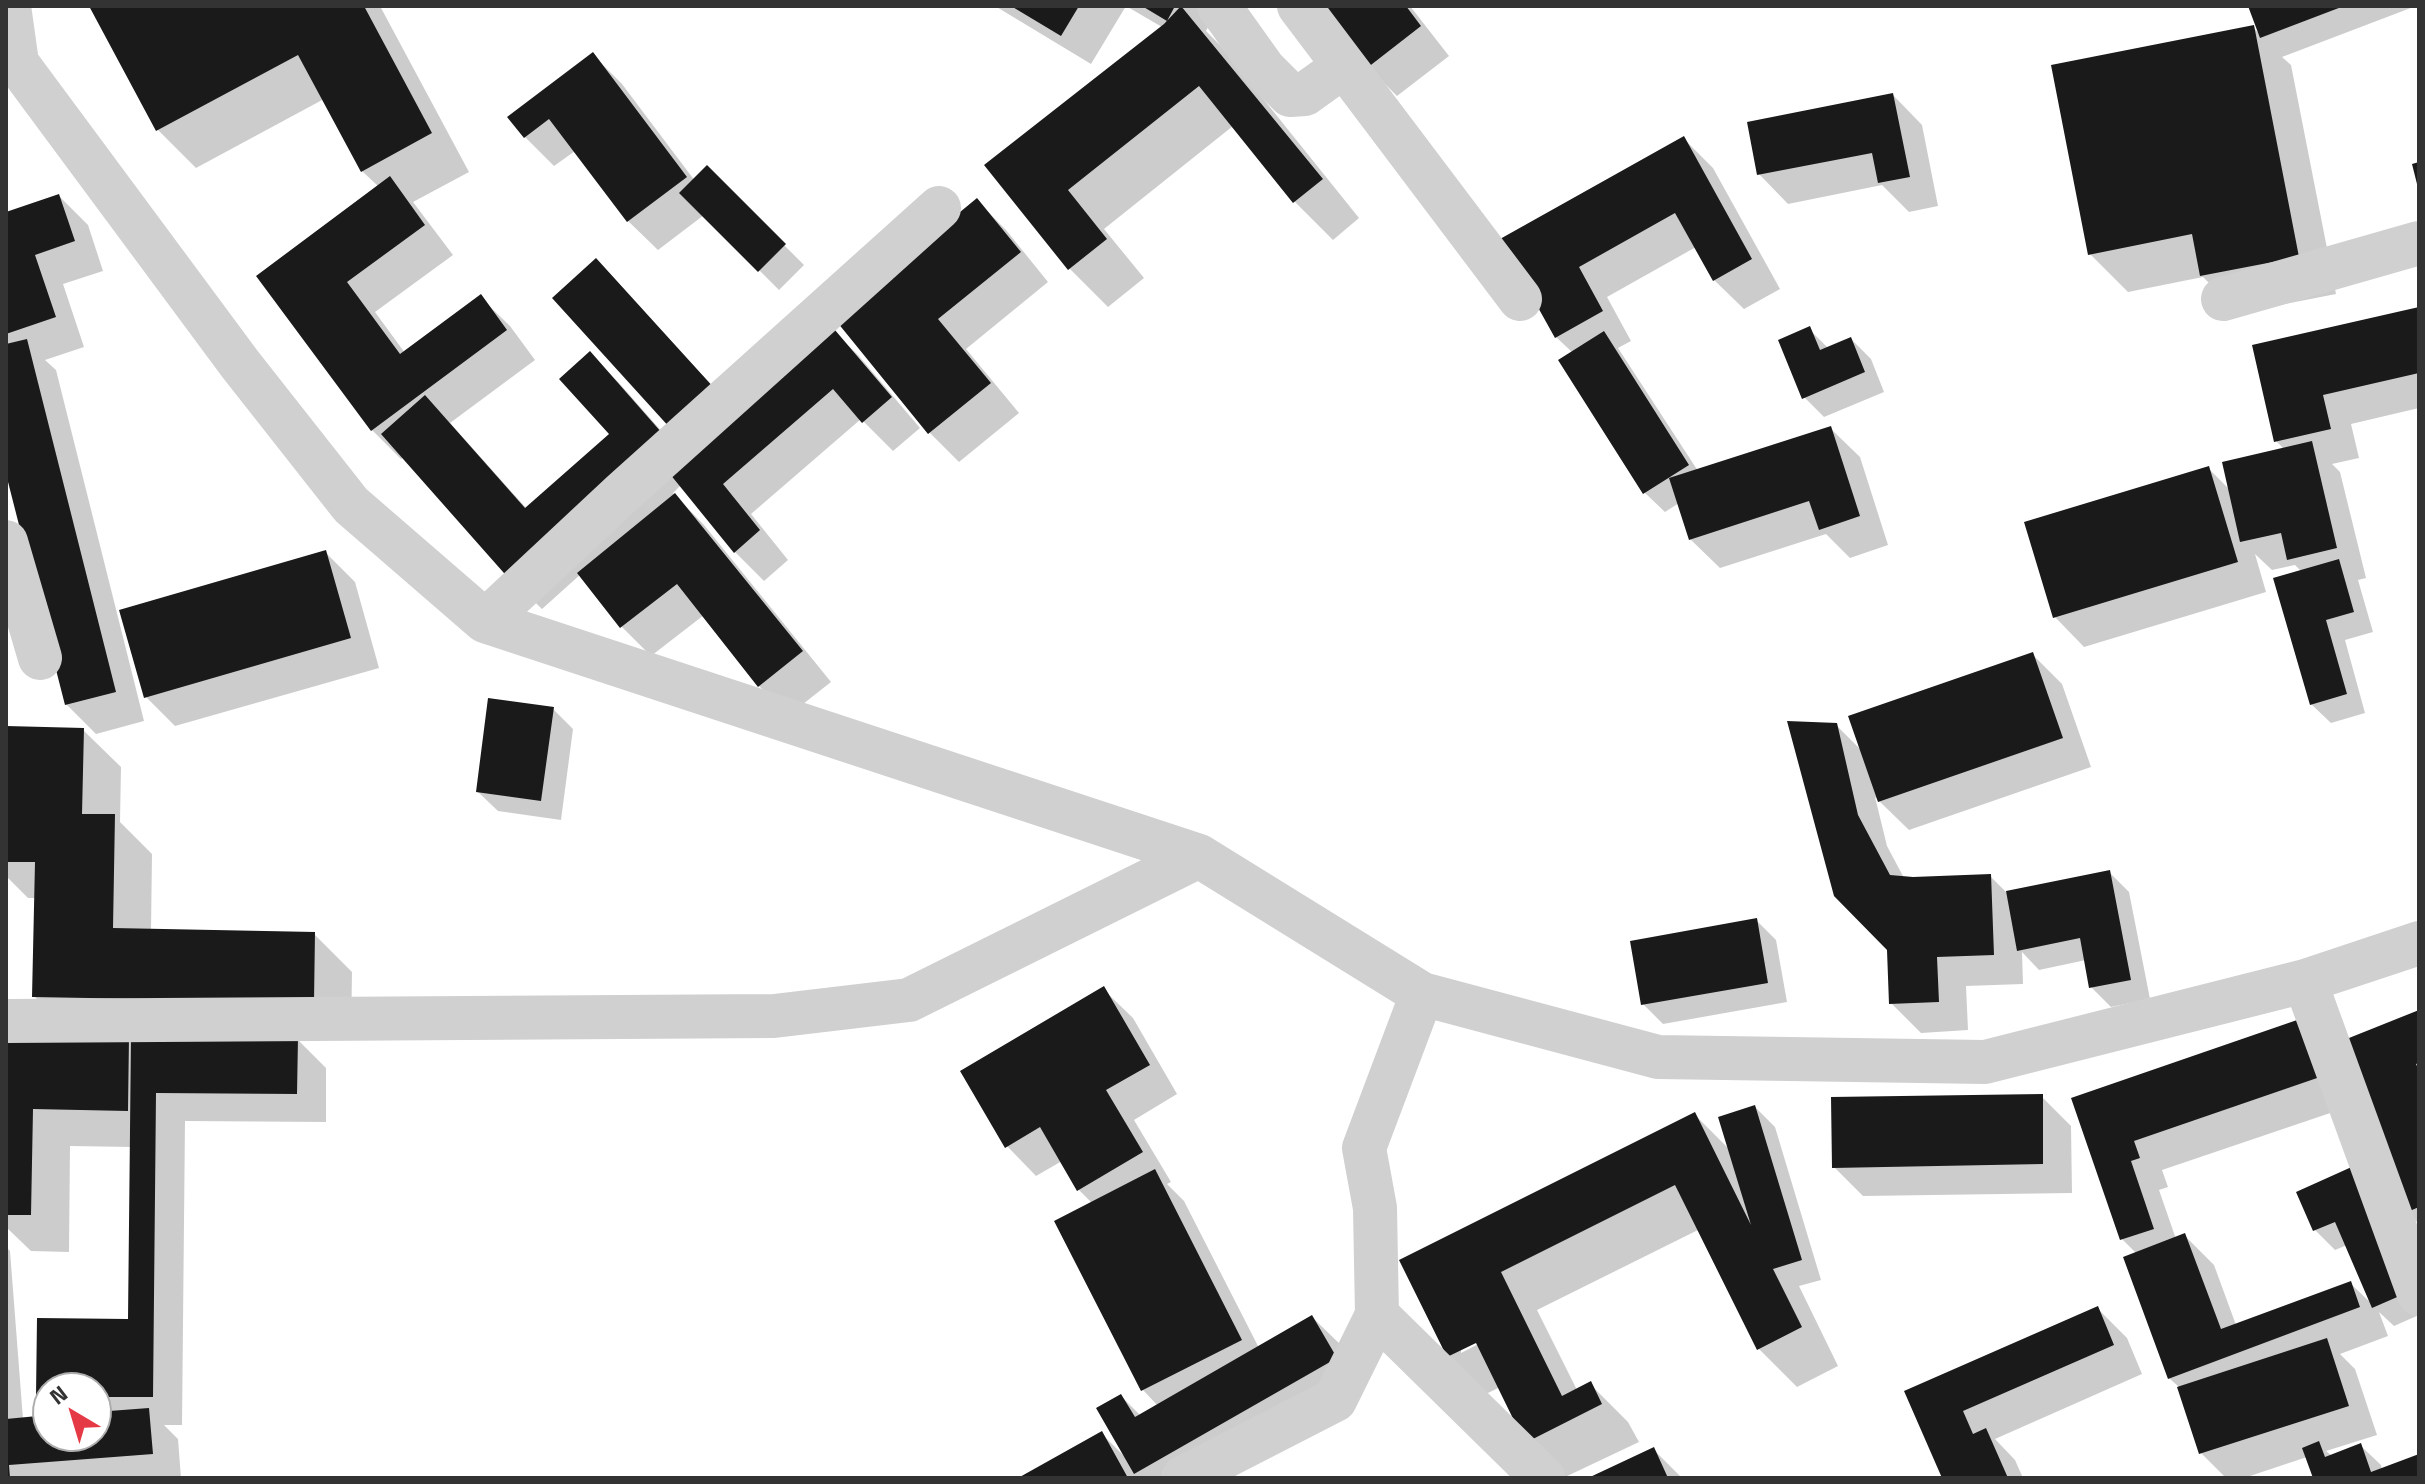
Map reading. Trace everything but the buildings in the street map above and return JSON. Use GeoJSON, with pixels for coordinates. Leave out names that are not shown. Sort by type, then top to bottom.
{"type":"FeatureCollection","features":[{"type":"Feature","properties":{"kind":"street"},"geometry":{"type":"LineString","coordinates":[[9,6],[12,64],[240,364],[351,505],[485,621],[1199,856],[1422,994],[1658,1057],[1985,1062],[2305,981],[2419,943]]}},
{"type":"Feature","properties":{"kind":"street"},"geometry":{"type":"LineString","coordinates":[[1219,6],[1264,69],[1290,95],[1305,94],[1344,66]]}},
{"type":"Feature","properties":{"kind":"street"},"geometry":{"type":"LineString","coordinates":[[1299,6],[1520,299]]}},
{"type":"Feature","properties":{"kind":"street"},"geometry":{"type":"LineString","coordinates":[[485,621],[656,462],[939,208]]}},
{"type":"Feature","properties":{"kind":"street"},"geometry":{"type":"LineString","coordinates":[[2223,299],[2419,243]]}},
{"type":"Feature","properties":{"kind":"street"},"geometry":{"type":"LineString","coordinates":[[6,542],[40,658]]}},
{"type":"Feature","properties":{"kind":"street"},"geometry":{"type":"LineString","coordinates":[[6,1021],[774,1016],[909,1000],[1199,856]]}},
{"type":"Feature","properties":{"kind":"street"},"geometry":{"type":"LineString","coordinates":[[2305,981],[2419,1294]]}},
{"type":"Feature","properties":{"kind":"street"},"geometry":{"type":"LineString","coordinates":[[1183,1478],[1335,1400],[1377,1315],[1375,1208],[1364,1148],[1422,994]]}},
{"type":"Feature","properties":{"kind":"street"},"geometry":{"type":"LineString","coordinates":[[1377,1315],[1543,1478]]}}]}
